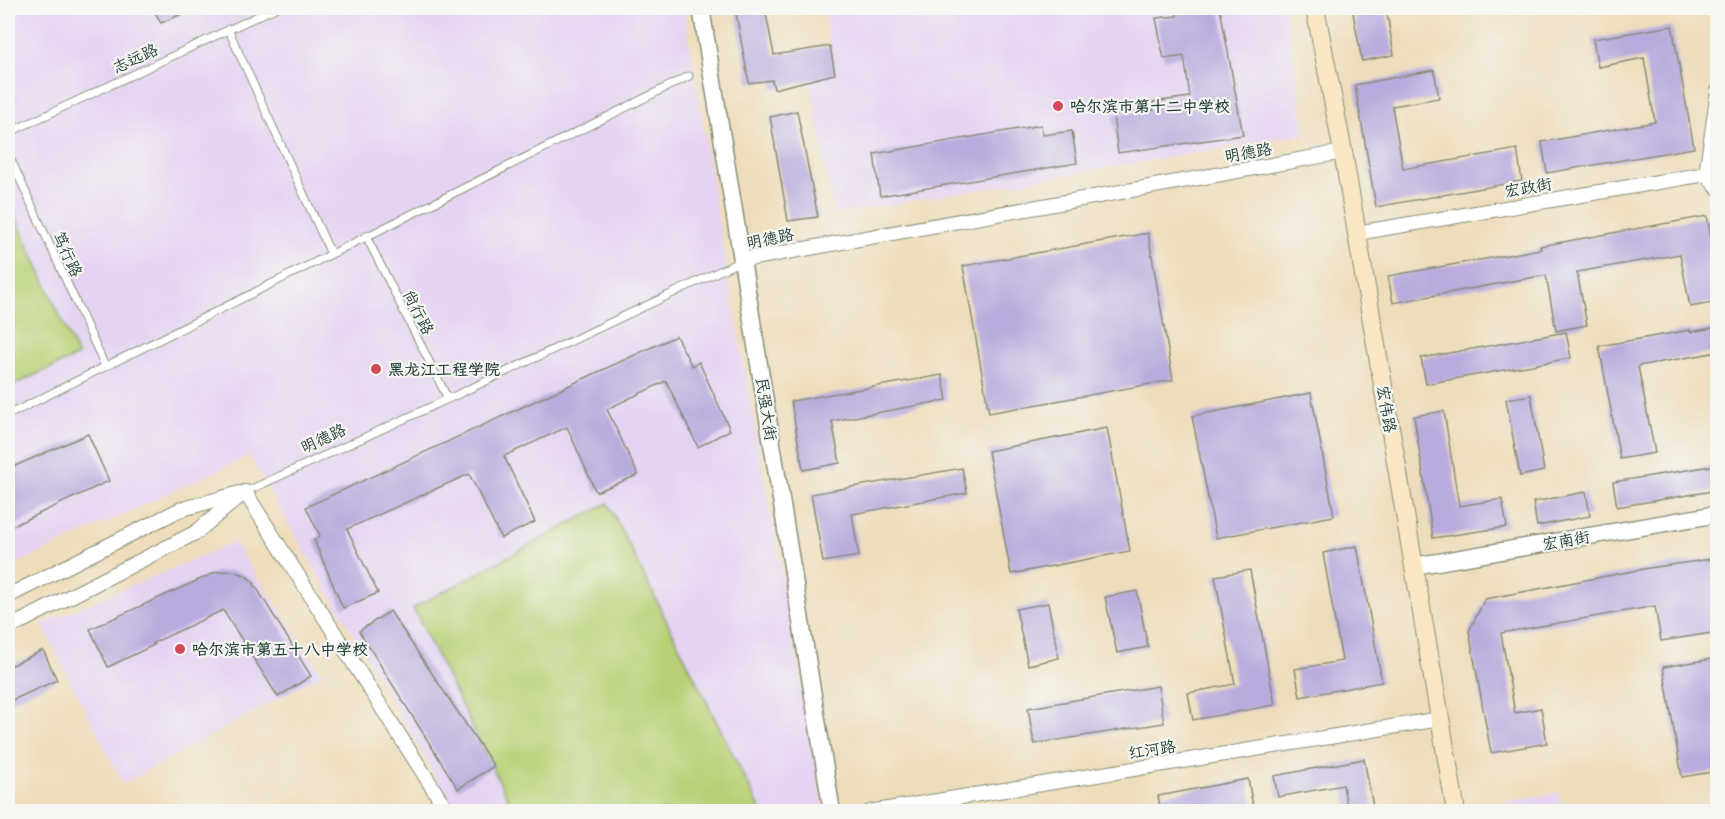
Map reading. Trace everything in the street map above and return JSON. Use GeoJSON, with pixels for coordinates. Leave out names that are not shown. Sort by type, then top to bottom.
{"type":"FeatureCollection","features":[{"type":"Feature","properties":{"kind":"main road","name":"宏伟路"},"geometry":{"type":"LineString","coordinates":[[1315,8],[1343,152],[1456,812]]}},
{"type":"Feature","properties":{"kind":"street","name":"民强大街"},"geometry":{"type":"LineString","coordinates":[[701,8],[832,812]]}},
{"type":"Feature","properties":{"kind":"street"},"geometry":{"type":"LineString","coordinates":[[1718,91],[1706,174],[1718,188]]}},
{"type":"Feature","properties":{"kind":"street","name":"明德路"},"geometry":{"type":"LineString","coordinates":[[743,260],[1343,152]]}},
{"type":"Feature","properties":{"kind":"street","name":"宏政街"},"geometry":{"type":"LineString","coordinates":[[1357,233],[1706,174]]}},
{"type":"Feature","properties":{"kind":"street","name":"明德路"},"geometry":{"type":"LineString","coordinates":[[8,596],[179,510],[245,492]]}},
{"type":"Feature","properties":{"kind":"street","name":"明德路"},"geometry":{"type":"LineString","coordinates":[[8,628],[195,533],[245,492]]}},
{"type":"Feature","properties":{"kind":"street"},"geometry":{"type":"LineString","coordinates":[[245,492],[448,812]]}},
{"type":"Feature","properties":{"kind":"street","name":"宏南街"},"geometry":{"type":"LineString","coordinates":[[1414,566],[1718,514]]}},
{"type":"Feature","properties":{"kind":"street","name":"红河路"},"geometry":{"type":"LineString","coordinates":[[870,812],[1440,719]]}},
{"type":"Feature","properties":{"kind":"lane","name":"志远路"},"geometry":{"type":"LineString","coordinates":[[8,133],[275,8]]}},
{"type":"Feature","properties":{"kind":"lane"},"geometry":{"type":"LineString","coordinates":[[228,29],[332,254]]}},
{"type":"Feature","properties":{"kind":"lane"},"geometry":{"type":"LineString","coordinates":[[8,414],[690,76]]}},
{"type":"Feature","properties":{"kind":"lane","name":"笃行路"},"geometry":{"type":"LineString","coordinates":[[8,153],[105,366]]}},
{"type":"Feature","properties":{"kind":"lane","name":"尚行路"},"geometry":{"type":"LineString","coordinates":[[366,236],[448,399]]}},
{"type":"Feature","properties":{"kind":"lane","name":"明德路"},"geometry":{"type":"LineString","coordinates":[[245,492],[743,260]]}},
{"type":"Feature","properties":{"kind":"shaded area","name":"黑龙江工程学院"},"geometry":{"type":"Polygon","coordinates":[[[8,8],[684,8],[721,238],[824,811],[456,811],[249,456],[8,568],[8,8]]]}},
{"type":"Feature","properties":{"kind":"shaded area","name":"哈尔滨市第十二中学校"},"geometry":{"type":"Polygon","coordinates":[[[823,8],[1285,8],[1305,134],[834,214],[810,78],[835,73],[823,8]]]}},
{"type":"Feature","properties":{"kind":"shaded area","name":"哈尔滨市第五十八中学校"},"geometry":{"type":"Polygon","coordinates":[[[234,542],[322,674],[123,784],[42,624],[234,542]]]}},
{"type":"Feature","properties":{"kind":"shaded area"},"geometry":{"type":"Polygon","coordinates":[[[1559,792],[1562,811],[1479,811],[1479,807],[1559,792]]]}},
{"type":"Feature","properties":{"kind":"green space"},"geometry":{"type":"Polygon","coordinates":[[[8,200],[78,356],[8,387],[8,200]]]}},
{"type":"Feature","properties":{"kind":"green space"},"geometry":{"type":"Polygon","coordinates":[[[608,503],[761,811],[514,811],[413,608],[608,503]]]}},
{"type":"Feature","properties":{"kind":"building"},"geometry":{"type":"Polygon","coordinates":[[[153,8],[195,8],[161,23],[153,8]]]}},
{"type":"Feature","properties":{"kind":"building"},"geometry":{"type":"Polygon","coordinates":[[[735,8],[765,8],[774,55],[830,46],[835,74],[774,89],[772,80],[749,83],[735,8]]]}},
{"type":"Feature","properties":{"kind":"building"},"geometry":{"type":"Polygon","coordinates":[[[1176,8],[1220,8],[1243,135],[1118,153],[1113,115],[1154,110],[1153,102],[1190,97],[1184,56],[1164,59],[1156,18],[1177,16],[1176,8]]]}},
{"type":"Feature","properties":{"kind":"building"},"geometry":{"type":"Polygon","coordinates":[[[1352,8],[1386,8],[1394,55],[1362,61],[1352,8]]]}},
{"type":"Feature","properties":{"kind":"building"},"geometry":{"type":"Polygon","coordinates":[[[1672,26],[1694,148],[1547,173],[1542,142],[1655,122],[1644,58],[1598,67],[1593,39],[1672,26]]]}},
{"type":"Feature","properties":{"kind":"building"},"geometry":{"type":"Polygon","coordinates":[[[1434,70],[1439,98],[1392,106],[1403,169],[1517,149],[1522,181],[1376,207],[1355,85],[1434,70]]]}},
{"type":"Feature","properties":{"kind":"building"},"geometry":{"type":"Polygon","coordinates":[[[797,111],[818,217],[788,221],[770,117],[797,111]]]}},
{"type":"Feature","properties":{"kind":"building"},"geometry":{"type":"Polygon","coordinates":[[[1041,125],[1043,135],[1072,131],[1077,163],[880,196],[874,154],[1041,125]]]}},
{"type":"Feature","properties":{"kind":"building"},"geometry":{"type":"Polygon","coordinates":[[[1707,216],[1718,276],[1718,302],[1690,307],[1680,254],[1577,272],[1587,325],[1556,331],[1546,275],[1393,303],[1388,276],[1707,216]]]}},
{"type":"Feature","properties":{"kind":"building"},"geometry":{"type":"Polygon","coordinates":[[[1148,233],[1173,380],[989,413],[963,266],[1148,233]]]}},
{"type":"Feature","properties":{"kind":"building"},"geometry":{"type":"Polygon","coordinates":[[[1718,327],[1718,352],[1638,366],[1655,453],[1620,459],[1599,346],[1718,327]]]}},
{"type":"Feature","properties":{"kind":"building"},"geometry":{"type":"Polygon","coordinates":[[[1566,332],[1571,358],[1426,384],[1421,358],[1566,332]]]}},
{"type":"Feature","properties":{"kind":"building"},"geometry":{"type":"Polygon","coordinates":[[[676,336],[692,366],[699,362],[730,430],[698,447],[666,381],[607,409],[638,475],[596,492],[567,427],[504,456],[535,522],[501,538],[469,474],[347,529],[378,593],[343,608],[314,540],[320,536],[306,507],[676,336]]]}},
{"type":"Feature","properties":{"kind":"building"},"geometry":{"type":"Polygon","coordinates":[[[942,375],[947,400],[832,421],[840,463],[803,470],[791,401],[942,375]]]}},
{"type":"Feature","properties":{"kind":"building"},"geometry":{"type":"Polygon","coordinates":[[[1311,393],[1334,516],[1216,538],[1192,416],[1311,393]]]}},
{"type":"Feature","properties":{"kind":"building"},"geometry":{"type":"Polygon","coordinates":[[[1531,395],[1544,471],[1520,476],[1506,399],[1531,395]]]}},
{"type":"Feature","properties":{"kind":"building"},"geometry":{"type":"Polygon","coordinates":[[[1444,411],[1459,506],[1502,499],[1507,527],[1433,538],[1414,416],[1444,411]]]}},
{"type":"Feature","properties":{"kind":"building"},"geometry":{"type":"Polygon","coordinates":[[[1107,428],[1130,551],[1011,574],[988,451],[1107,428]]]}},
{"type":"Feature","properties":{"kind":"building"},"geometry":{"type":"Polygon","coordinates":[[[88,434],[109,481],[8,528],[8,469],[88,434]]]}},
{"type":"Feature","properties":{"kind":"building"},"geometry":{"type":"Polygon","coordinates":[[[1718,465],[1718,490],[1617,507],[1613,482],[1718,465]]]}},
{"type":"Feature","properties":{"kind":"building"},"geometry":{"type":"Polygon","coordinates":[[[962,468],[967,493],[852,514],[859,556],[823,562],[811,494],[962,468]]]}},
{"type":"Feature","properties":{"kind":"building"},"geometry":{"type":"Polygon","coordinates":[[[1586,492],[1590,516],[1537,526],[1533,502],[1586,492]]]}},
{"type":"Feature","properties":{"kind":"building"},"geometry":{"type":"Polygon","coordinates":[[[1357,546],[1382,682],[1300,697],[1295,669],[1342,661],[1323,553],[1357,546]]]}},
{"type":"Feature","properties":{"kind":"building"},"geometry":{"type":"Polygon","coordinates":[[[1718,558],[1718,632],[1661,641],[1655,606],[1501,633],[1515,713],[1541,708],[1547,743],[1491,753],[1469,631],[1485,599],[1649,568],[1718,558]]]}},
{"type":"Feature","properties":{"kind":"building"},"geometry":{"type":"Polygon","coordinates":[[[1250,570],[1275,705],[1193,720],[1188,693],[1235,684],[1215,576],[1250,570]]]}},
{"type":"Feature","properties":{"kind":"building"},"geometry":{"type":"Polygon","coordinates":[[[233,571],[245,575],[253,582],[311,676],[278,697],[223,610],[108,667],[90,629],[216,572],[233,571]]]}},
{"type":"Feature","properties":{"kind":"building"},"geometry":{"type":"Polygon","coordinates":[[[1137,591],[1148,647],[1117,653],[1105,597],[1137,591]]]}},
{"type":"Feature","properties":{"kind":"building"},"geometry":{"type":"Polygon","coordinates":[[[1048,603],[1059,658],[1028,665],[1016,609],[1048,603]]]}},
{"type":"Feature","properties":{"kind":"building"},"geometry":{"type":"Polygon","coordinates":[[[390,611],[494,766],[458,789],[359,631],[390,611]]]}},
{"type":"Feature","properties":{"kind":"building"},"geometry":{"type":"Polygon","coordinates":[[[43,650],[57,680],[8,702],[8,667],[43,650]]]}},
{"type":"Feature","properties":{"kind":"building"},"geometry":{"type":"Polygon","coordinates":[[[1718,658],[1718,771],[1682,777],[1663,667],[1718,658]]]}},
{"type":"Feature","properties":{"kind":"building"},"geometry":{"type":"Polygon","coordinates":[[[1158,686],[1164,723],[1034,744],[1028,708],[1158,686]]]}},
{"type":"Feature","properties":{"kind":"building"},"geometry":{"type":"Polygon","coordinates":[[[1364,759],[1374,812],[1348,812],[1343,785],[1278,797],[1274,776],[1364,759]]]}},
{"type":"Feature","properties":{"kind":"building"},"geometry":{"type":"Polygon","coordinates":[[[1248,779],[1254,812],[1228,812],[1227,805],[1191,812],[1161,812],[1158,796],[1248,779]]]}},
{"type":"Feature","properties":{"kind":"place","name":"哈尔滨市第十二中学校"},"geometry":{"type":"Point","coordinates":[1058,106]}},
{"type":"Feature","properties":{"kind":"place","name":"黑龙江工程学院"},"geometry":{"type":"Point","coordinates":[376,369]}},
{"type":"Feature","properties":{"kind":"place","name":"哈尔滨市第五十八中学校"},"geometry":{"type":"Point","coordinates":[180,649]}}]}
